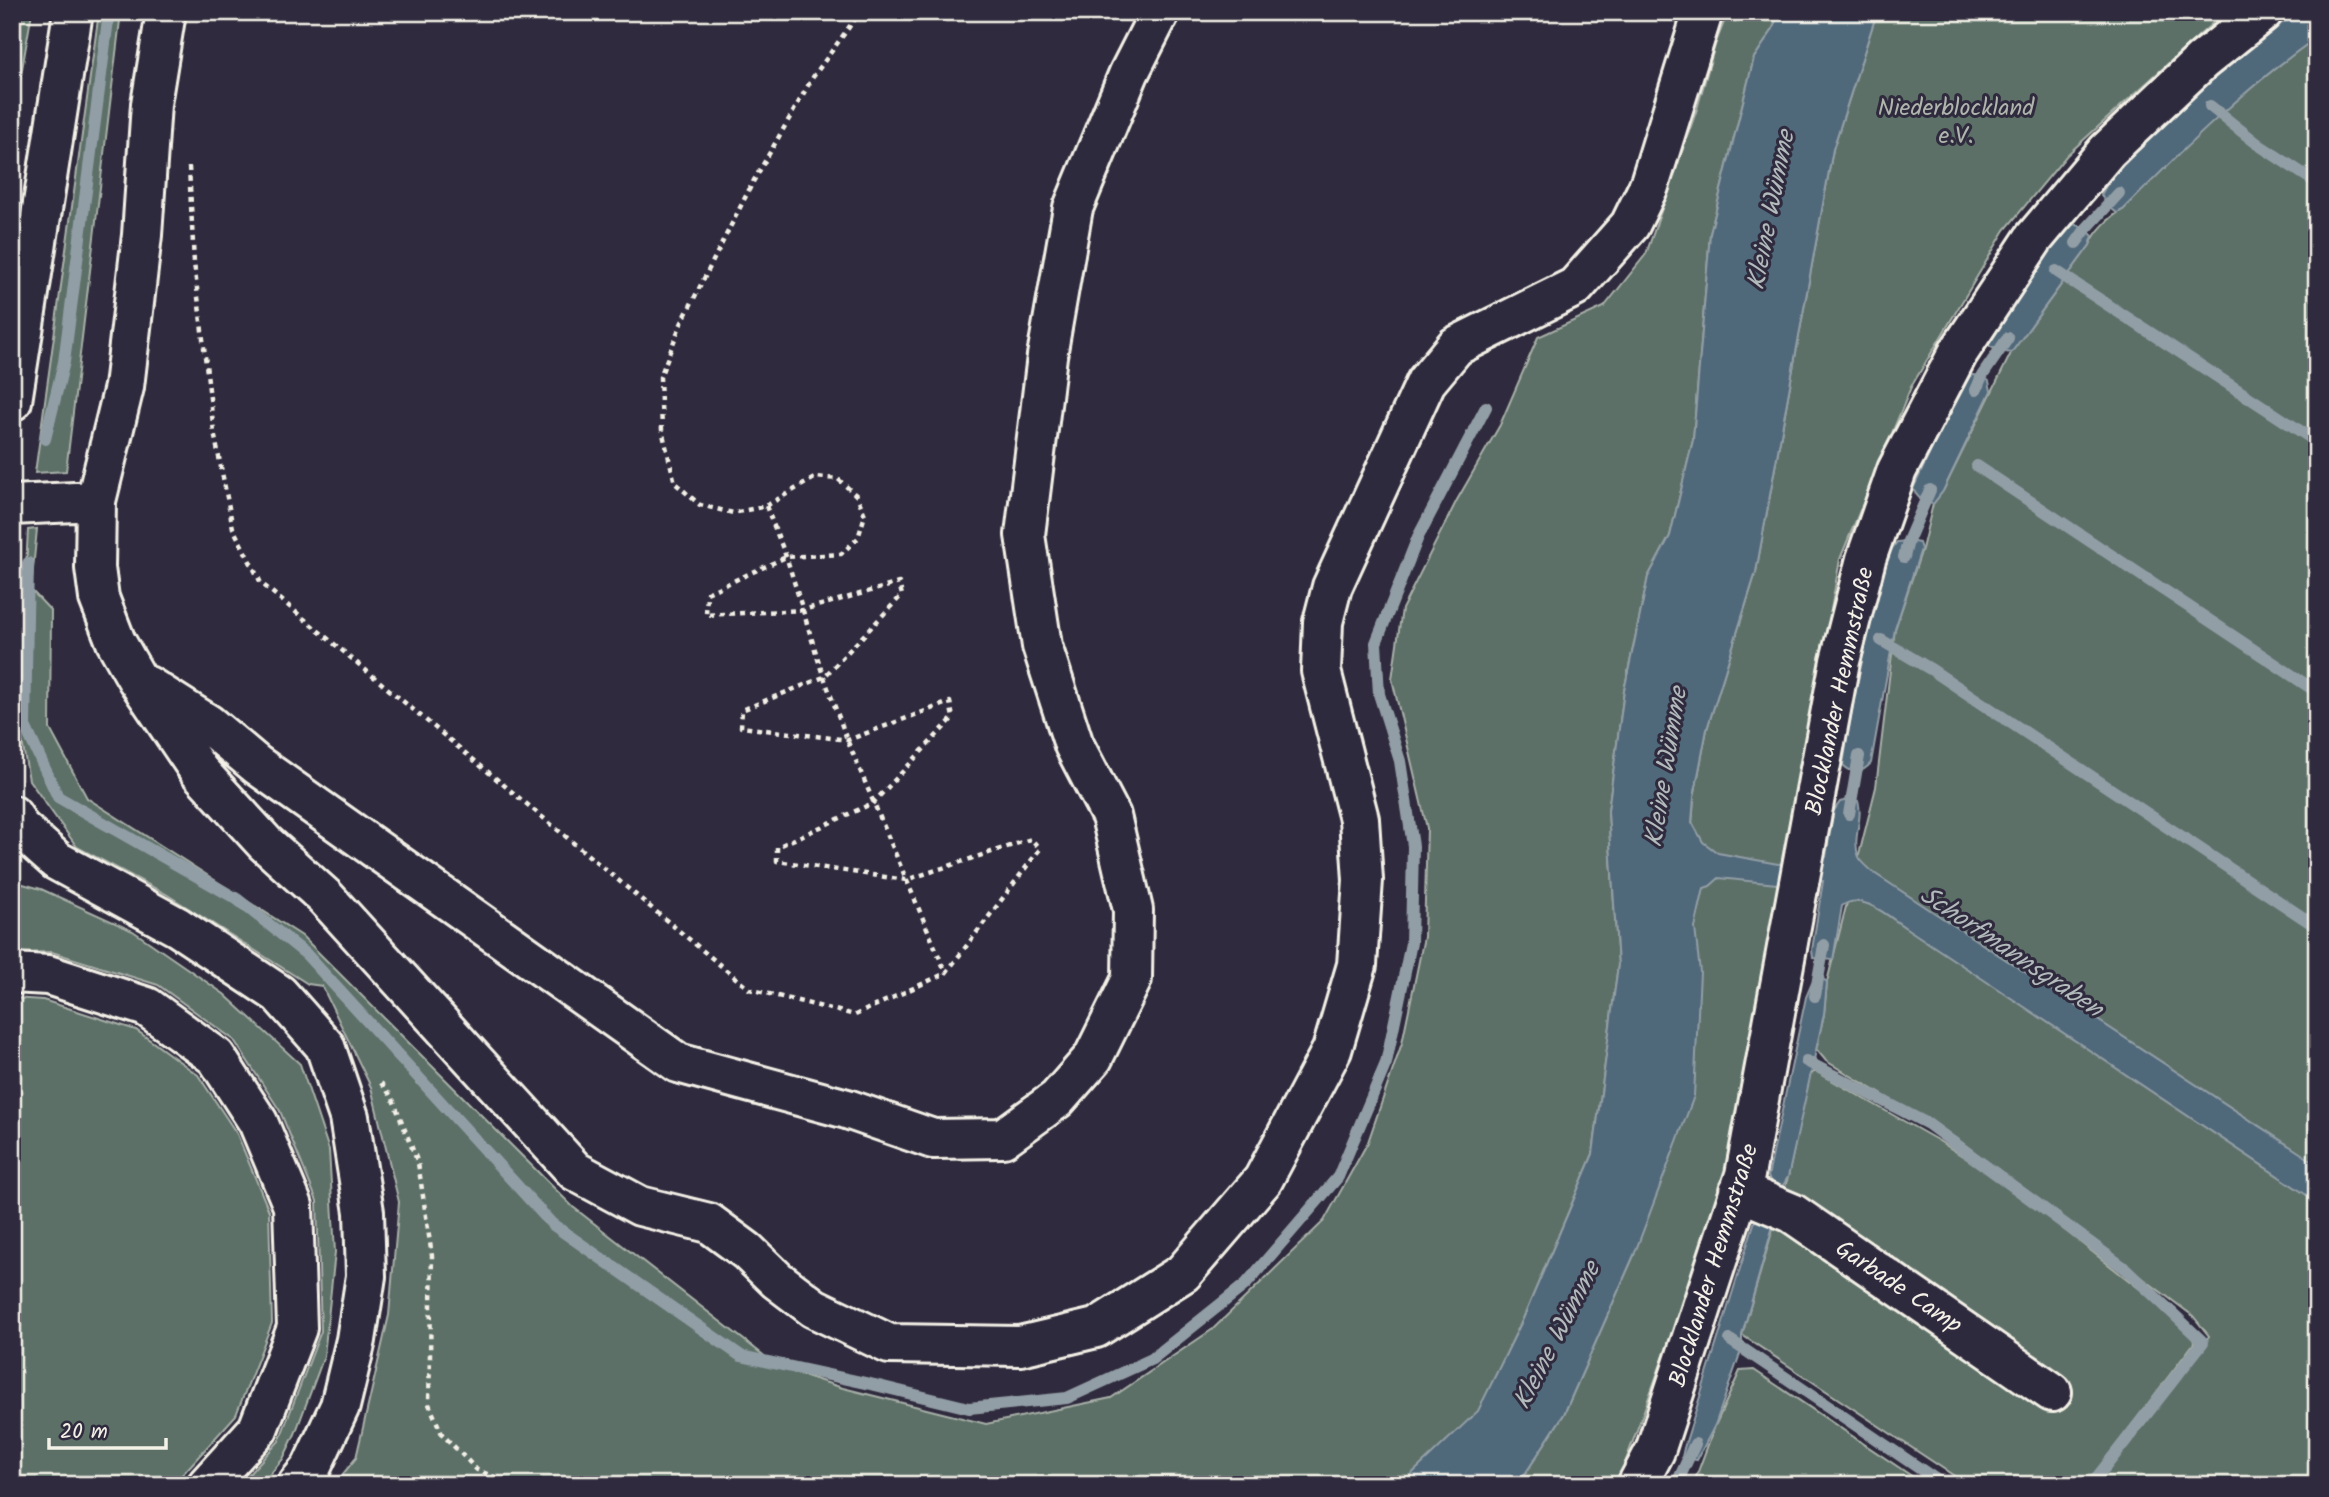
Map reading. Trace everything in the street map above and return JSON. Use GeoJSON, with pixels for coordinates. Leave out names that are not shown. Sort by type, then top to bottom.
{"type":"FeatureCollection","features":[{"type":"Feature","properties":{"kind":"main road"},"geometry":{"type":"LineString","coordinates":[[12,401],[74,12]]}},
{"type":"Feature","properties":{"kind":"main road"},"geometry":{"type":"LineString","coordinates":[[166,12],[150,104],[142,235],[124,387],[96,501],[95,568],[99,598],[116,642],[137,679],[199,771],[265,843],[325,897],[575,1171],[640,1206],[709,1223],[747,1251],[814,1308],[889,1344],[1020,1346],[1096,1328],[1183,1272],[1263,1180],[1332,1050],[1357,964],[1363,880],[1359,819],[1321,671],[1323,622],[1332,587],[1426,383],[1456,346],[1576,287],[1630,225],[1649,186],[1703,12]]}},
{"type":"Feature","properties":{"kind":"main road"},"geometry":{"type":"LineString","coordinates":[[137,679],[208,724],[257,765],[678,1063],[848,1109],[933,1139],[1003,1138],[1057,1099],[1093,1058],[1132,979],[1133,910],[1111,816],[1074,745],[1042,646],[1025,535],[1047,356],[1073,208],[1129,72],[1160,12]]}},
{"type":"Feature","properties":{"kind":"main road","name":"Blocklander Hemmstraße"},"geometry":{"type":"LineString","coordinates":[[1637,1485],[1655,1451],[1745,1175],[1840,661],[1866,559],[1897,470],[1958,353],[2034,238],[2108,152],[2202,61],[2263,12]]}},
{"type":"Feature","properties":{"kind":"main road"},"geometry":{"type":"LineString","coordinates":[[12,505],[96,501]]}},
{"type":"Feature","properties":{"kind":"main road"},"geometry":{"type":"LineString","coordinates":[[12,815],[20,828],[57,861],[178,927],[279,994],[325,1046],[349,1117],[364,1212],[366,1276],[356,1340],[340,1406],[311,1468],[297,1485]]}},
{"type":"Feature","properties":{"kind":"main road"},"geometry":{"type":"LineString","coordinates":[[12,973],[48,975],[147,1007],[216,1057],[258,1122],[293,1206],[297,1328],[258,1429],[207,1485]]}},
{"type":"Feature","properties":{"kind":"main road","name":"Garbade Camp"},"geometry":{"type":"LineString","coordinates":[[1739,1191],[1792,1213],[2052,1392]]}},
{"type":"Feature","properties":{"kind":"path"},"geometry":{"type":"LineString","coordinates":[[188,158],[194,263],[214,432],[233,528],[261,583],[749,989],[855,1015],[946,973],[1040,849],[1031,839],[906,880],[777,861],[777,847],[873,803],[953,718],[950,702],[848,740],[741,727],[742,710],[824,677],[902,595],[899,583],[803,610],[706,615],[707,593],[786,557],[841,554],[858,538],[865,515],[858,496],[838,479],[816,477],[766,506],[733,513],[700,505],[675,483],[662,430],[660,377],[680,326],[753,182],[813,78],[860,12]]}},
{"type":"Feature","properties":{"kind":"path"},"geometry":{"type":"LineString","coordinates":[[766,506],[848,740],[946,973]]}},
{"type":"Feature","properties":{"kind":"path"},"geometry":{"type":"LineString","coordinates":[[376,1076],[392,1097],[418,1163],[432,1256],[429,1404],[442,1434],[477,1470],[515,1485]]}},
{"type":"Feature","properties":{"kind":"green space"},"geometry":{"type":"Polygon","coordinates":[[[12,12],[32,12],[12,126],[12,12]]]}},
{"type":"Feature","properties":{"kind":"green space"},"geometry":{"type":"Polygon","coordinates":[[[99,12],[121,12],[66,471],[35,473],[99,12]]]}},
{"type":"Feature","properties":{"kind":"green space"},"geometry":{"type":"Polygon","coordinates":[[[1728,12],[1779,12],[1772,31],[1754,58],[1710,234],[1693,440],[1670,536],[1648,577],[1624,691],[1608,811],[1618,965],[1593,1154],[1523,1319],[1478,1412],[1400,1485],[334,1485],[356,1458],[389,1315],[399,1202],[371,1087],[322,986],[308,984],[166,894],[77,847],[29,780],[18,719],[28,530],[37,529],[31,590],[51,611],[50,729],[87,798],[302,936],[573,1207],[780,1368],[843,1388],[986,1424],[1111,1398],[1213,1329],[1324,1221],[1368,1142],[1402,1043],[1424,937],[1427,828],[1392,679],[1402,609],[1457,500],[1500,425],[1538,337],[1604,307],[1646,254],[1728,12]]]}},
{"type":"Feature","properties":{"kind":"green space","name":"Niederblockland e.V."},"geometry":{"type":"Polygon","coordinates":[[[1877,12],[2225,12],[2067,155],[2005,230],[1911,387],[1840,559],[1761,1005],[1721,1198],[1621,1474],[1613,1485],[1515,1485],[1564,1414],[1634,1255],[1689,869],[1694,797],[1707,729],[1756,572],[1833,149],[1877,12]]]}},
{"type":"Feature","properties":{"kind":"green space"},"geometry":{"type":"Polygon","coordinates":[[[2317,37],[2317,1485],[2097,1485],[2209,1336],[2193,1316],[1960,1141],[1826,1061],[1816,1049],[1824,1014],[1827,982],[1876,787],[1895,629],[1922,549],[1933,504],[1943,491],[2011,353],[2100,229],[2241,97],[2317,37]]]}},
{"type":"Feature","properties":{"kind":"green space"},"geometry":{"type":"Polygon","coordinates":[[[12,881],[41,889],[133,931],[224,994],[300,1064],[329,1150],[335,1252],[324,1356],[283,1459],[261,1485],[239,1485],[279,1441],[321,1331],[317,1201],[280,1111],[234,1040],[158,985],[52,952],[12,953],[12,881]]]}},
{"type":"Feature","properties":{"kind":"green space"},"geometry":{"type":"Polygon","coordinates":[[[12,998],[43,1000],[136,1030],[198,1075],[237,1134],[269,1211],[272,1323],[236,1415],[173,1485],[12,1485],[12,998]]]}},
{"type":"Feature","properties":{"kind":"green space"},"geometry":{"type":"Polygon","coordinates":[[[1815,1071],[1939,1141],[2006,1184],[2192,1330],[2194,1343],[2086,1485],[1968,1485],[1742,1335],[1788,1177],[1809,1076],[1815,1071]]]}},
{"type":"Feature","properties":{"kind":"green space"},"geometry":{"type":"Polygon","coordinates":[[[1754,1370],[1925,1485],[1693,1485],[1715,1426],[1740,1371],[1754,1370]]]}},
{"type":"Feature","properties":{"kind":"water","name":"Kleine Wümme"},"geometry":{"type":"Polygon","coordinates":[[[1779,12],[1877,12],[1833,149],[1756,572],[1707,729],[1692,822],[1703,842],[1718,853],[1778,864],[1826,857],[1833,812],[1840,802],[1852,799],[1858,801],[1860,815],[1857,850],[1861,861],[1874,873],[2317,1164],[2317,1202],[1875,907],[1858,902],[1842,906],[1833,960],[1813,958],[1823,881],[1777,884],[1719,878],[1704,888],[1695,928],[1700,972],[1694,1096],[1634,1255],[1564,1414],[1515,1485],[1400,1485],[1478,1411],[1523,1319],[1593,1154],[1618,965],[1608,811],[1624,691],[1648,577],[1670,536],[1693,440],[1710,234],[1754,58],[1772,31],[1779,12]]]}},
{"type":"Feature","properties":{"kind":"water"},"geometry":{"type":"Polygon","coordinates":[[[2297,12],[2317,12],[2317,37],[2241,97],[2124,209],[2117,213],[2107,205],[2101,195],[2110,179],[2161,126],[2236,57],[2297,12]]]}},
{"type":"Feature","properties":{"kind":"water"},"geometry":{"type":"Polygon","coordinates":[[[2075,224],[2093,236],[2090,245],[2011,353],[1985,344],[2062,231],[2075,224]]]}},
{"type":"Feature","properties":{"kind":"water"},"geometry":{"type":"Polygon","coordinates":[[[1972,375],[1982,376],[1989,381],[1991,391],[1943,491],[1933,504],[1926,502],[1913,489],[1964,380],[1972,375]]]}},
{"type":"Feature","properties":{"kind":"water"},"geometry":{"type":"Polygon","coordinates":[[[1897,542],[1919,543],[1921,549],[1895,629],[1871,763],[1861,771],[1854,771],[1843,765],[1869,631],[1890,551],[1897,542]]]}},
{"type":"Feature","properties":{"kind":"water"},"geometry":{"type":"Polygon","coordinates":[[[1823,979],[1827,982],[1824,1014],[1788,1177],[1782,1187],[1775,1188],[1768,1177],[1806,997],[1812,983],[1823,979]]]}},
{"type":"Feature","properties":{"kind":"water"},"geometry":{"type":"Polygon","coordinates":[[[1756,1217],[1767,1217],[1773,1226],[1742,1335],[1742,1348],[1715,1425],[1697,1460],[1682,1457],[1684,1448],[1756,1217]]]}},
{"type":"Feature","properties":{"kind":"waterway"},"geometry":{"type":"LineString","coordinates":[[45,439],[64,362],[109,12]]}},
{"type":"Feature","properties":{"kind":"waterway"},"geometry":{"type":"LineString","coordinates":[[2210,106],[2259,145],[2317,183]]}},
{"type":"Feature","properties":{"kind":"waterway"},"geometry":{"type":"LineString","coordinates":[[2076,243],[2119,193]]}},
{"type":"Feature","properties":{"kind":"waterway"},"geometry":{"type":"LineString","coordinates":[[2056,271],[2317,442]]}},
{"type":"Feature","properties":{"kind":"waterway"},"geometry":{"type":"LineString","coordinates":[[1976,390],[1982,376],[2008,338]]}},
{"type":"Feature","properties":{"kind":"waterway"},"geometry":{"type":"LineString","coordinates":[[28,563],[25,726],[58,797],[237,899],[306,954],[552,1224],[741,1356],[969,1408],[1067,1398],[1152,1359],[1246,1284],[1338,1177],[1386,1063],[1411,943],[1413,846],[1400,761],[1379,694],[1376,643],[1418,537],[1486,407]]}},
{"type":"Feature","properties":{"kind":"waterway"},"geometry":{"type":"LineString","coordinates":[[1977,466],[2317,692]]}},
{"type":"Feature","properties":{"kind":"waterway"},"geometry":{"type":"LineString","coordinates":[[1904,557],[1930,490]]}},
{"type":"Feature","properties":{"kind":"waterway"},"geometry":{"type":"LineString","coordinates":[[1881,640],[1932,670],[2317,927]]}},
{"type":"Feature","properties":{"kind":"waterway"},"geometry":{"type":"LineString","coordinates":[[1849,814],[1859,756]]}},
{"type":"Feature","properties":{"kind":"waterway"},"geometry":{"type":"LineString","coordinates":[[1815,996],[1824,945]]}},
{"type":"Feature","properties":{"kind":"waterway"},"geometry":{"type":"LineString","coordinates":[[1806,1061],[1928,1124],[2126,1269],[2203,1342],[2091,1485]]}},
{"type":"Feature","properties":{"kind":"waterway"},"geometry":{"type":"LineString","coordinates":[[1730,1340],[1944,1485]]}},
{"type":"Feature","properties":{"kind":"waterway"},"geometry":{"type":"LineString","coordinates":[[1676,1485],[1695,1444]]}},
{"type":"Feature","properties":{"kind":"water label","name":"Schorfmannsgraben"},"geometry":{"type":"Point","coordinates":[2012,951]}}]}
